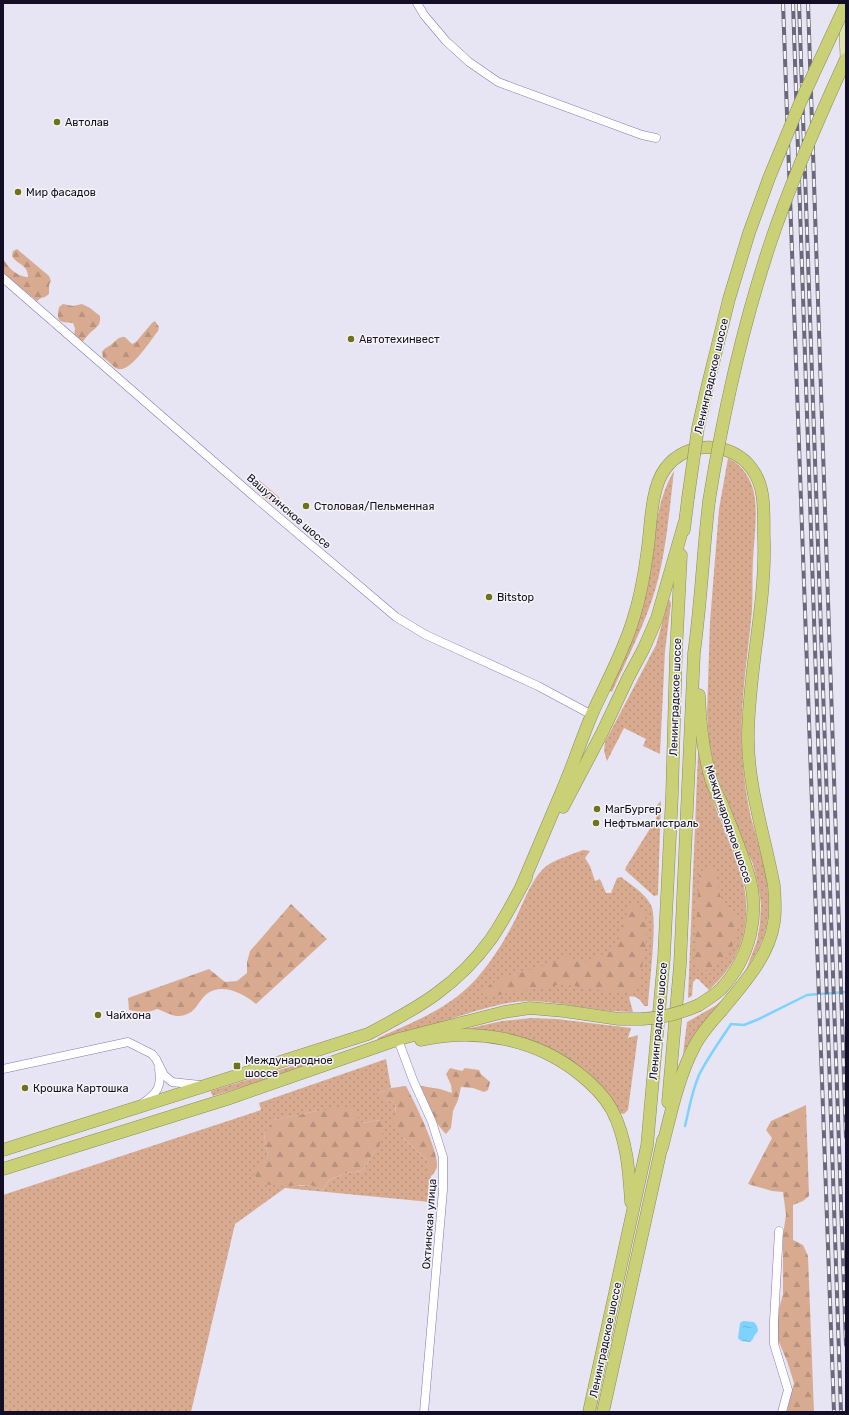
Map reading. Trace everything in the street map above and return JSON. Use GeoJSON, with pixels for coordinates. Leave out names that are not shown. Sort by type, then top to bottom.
{"type":"FeatureCollection","features":[{"type":"Feature","properties":{"kind":"highway","name":"Ленинградское шоссе"},"geometry":{"type":"LineString","coordinates":[[589,1412],[647,1146],[664,957],[672,795],[680,564],[684,524],[698,428],[728,298],[749,233],[769,178],[800,103],[845,3]]}},
{"type":"Feature","properties":{"kind":"highway","name":"Ленинградское шоссе"},"geometry":{"type":"LineString","coordinates":[[603,1412],[644,1223],[662,1148],[670,1088],[680,965],[694,653],[699,621],[703,554],[709,501],[721,430],[730,388],[751,307],[770,245],[790,190],[820,116],[846,59]]}},
{"type":"Feature","properties":{"kind":"highway"},"geometry":{"type":"LineString","coordinates":[[522,885],[565,785],[592,715],[629,631],[641,592],[655,492],[660,476],[677,457],[692,449],[709,447],[726,450],[733,453],[744,460],[753,470],[762,493],[764,566],[749,704],[748,739],[750,775],[774,886],[776,904],[774,923],[768,945],[757,965],[695,1045],[683,1071],[662,1148]]}},
{"type":"Feature","properties":{"kind":"highway"},"geometry":{"type":"LineString","coordinates":[[3,1150],[368,1034],[409,1013],[448,987],[472,963],[491,939],[507,913],[602,733],[644,648],[659,611],[684,524]]}},
{"type":"Feature","properties":{"kind":"highway","name":"Международное шоссе"},"geometry":{"type":"LineString","coordinates":[[3,1169],[227,1100],[399,1039],[462,1022],[504,1012],[530,1008],[619,1019],[668,1017],[685,1012],[720,990],[741,961],[752,926],[754,906],[749,874],[711,779],[702,734],[699,696],[699,621]]}},
{"type":"Feature","properties":{"kind":"highway"},"geometry":{"type":"LineString","coordinates":[[378,1047],[400,1045],[448,1036],[483,1035],[526,1044],[551,1054],[585,1078],[601,1094],[611,1109],[620,1129],[625,1149],[629,1175],[632,1217]]}},
{"type":"Feature","properties":{"kind":"main road"},"geometry":{"type":"LineString","coordinates":[[845,3],[846,59]]}},
{"type":"Feature","properties":{"kind":"street"},"geometry":{"type":"LineString","coordinates":[[418,3],[424,15],[446,41],[469,62],[498,82],[642,135],[656,138]]}},
{"type":"Feature","properties":{"kind":"street","name":"Вашутинское шоссе"},"geometry":{"type":"LineString","coordinates":[[3,278],[250,493],[396,617],[426,635],[538,686],[592,715]]}},
{"type":"Feature","properties":{"kind":"street"},"geometry":{"type":"LineString","coordinates":[[3,1069],[128,1042],[152,1054],[164,1075],[172,1082],[178,1084],[209,1085]]}},
{"type":"Feature","properties":{"kind":"street","name":"Охтинская улица"},"geometry":{"type":"LineString","coordinates":[[400,1045],[413,1080],[432,1122],[443,1157],[443,1190],[424,1412]]}},
{"type":"Feature","properties":{"kind":"street"},"geometry":{"type":"LineString","coordinates":[[133,1109],[158,1090],[160,1083],[158,1064]]}},
{"type":"Feature","properties":{"kind":"street"},"geometry":{"type":"LineString","coordinates":[[779,1231],[774,1344],[788,1390],[782,1412]]}},
{"type":"Feature","properties":{"kind":"green space"},"geometry":{"type":"Polygon","coordinates":[[[17,249],[49,276],[51,281],[49,285],[49,294],[37,301],[3,273],[3,257],[13,271],[24,277],[28,277],[28,273],[24,267],[12,256],[13,251],[17,249]]]}},
{"type":"Feature","properties":{"kind":"green space"},"geometry":{"type":"Polygon","coordinates":[[[63,304],[73,306],[82,304],[100,316],[98,326],[82,342],[74,337],[75,328],[73,323],[64,322],[58,318],[59,307],[63,304]]]}},
{"type":"Feature","properties":{"kind":"green space"},"geometry":{"type":"Polygon","coordinates":[[[155,321],[159,327],[158,331],[140,355],[128,366],[123,369],[118,369],[103,358],[103,350],[118,338],[125,337],[132,344],[136,342],[155,321]]]}},
{"type":"Feature","properties":{"kind":"green space"},"geometry":{"type":"Polygon","coordinates":[[[728,458],[742,468],[751,482],[756,510],[752,611],[742,708],[742,747],[747,797],[765,872],[769,906],[767,924],[763,938],[746,970],[757,941],[761,904],[753,864],[716,774],[709,742],[707,713],[710,622],[719,509],[728,458]]]}},
{"type":"Feature","properties":{"kind":"green space"},"geometry":{"type":"Polygon","coordinates":[[[674,471],[661,566],[653,597],[634,645],[612,692],[608,690],[645,599],[661,501],[674,471]]]}},
{"type":"Feature","properties":{"kind":"green space"},"geometry":{"type":"Polygon","coordinates":[[[259,480],[280,498],[275,503],[273,504],[255,489],[255,486],[259,480]]]}},
{"type":"Feature","properties":{"kind":"green space"},"geometry":{"type":"Polygon","coordinates":[[[669,599],[671,603],[665,651],[660,754],[643,746],[646,739],[624,728],[607,761],[604,751],[605,742],[656,645],[669,599]]]}},
{"type":"Feature","properties":{"kind":"green space"},"geometry":{"type":"Polygon","coordinates":[[[698,753],[712,797],[741,874],[745,890],[746,922],[743,937],[737,952],[721,978],[709,990],[698,979],[696,979],[693,982],[692,996],[688,998],[698,753]]]}},
{"type":"Feature","properties":{"kind":"green space"},"geometry":{"type":"Polygon","coordinates":[[[661,801],[658,895],[654,896],[625,870],[656,819],[657,805],[661,801]]]}},
{"type":"Feature","properties":{"kind":"green space"},"geometry":{"type":"Polygon","coordinates":[[[583,850],[590,851],[585,858],[590,866],[595,881],[600,879],[606,893],[611,893],[617,878],[621,877],[642,893],[651,905],[654,924],[648,1006],[644,1006],[638,998],[634,997],[629,997],[633,1012],[620,1012],[530,1001],[508,1003],[486,1008],[377,1041],[378,1038],[442,1007],[454,999],[476,979],[498,950],[512,926],[532,885],[544,868],[562,858],[583,850]]]}},
{"type":"Feature","properties":{"kind":"green space"},"geometry":{"type":"Polygon","coordinates":[[[710,868],[718,880],[722,899],[737,914],[739,921],[733,945],[726,958],[702,973],[697,969],[694,963],[699,876],[703,870],[710,868]]]}},
{"type":"Feature","properties":{"kind":"green space"},"geometry":{"type":"Polygon","coordinates":[[[633,903],[640,903],[644,911],[647,930],[640,981],[630,992],[623,994],[563,984],[487,997],[481,993],[492,983],[567,957],[588,962],[595,959],[619,942],[628,910],[633,903]]]}},
{"type":"Feature","properties":{"kind":"green space"},"geometry":{"type":"Polygon","coordinates":[[[291,904],[327,939],[256,1004],[239,993],[227,989],[220,989],[214,990],[204,996],[193,1010],[186,1015],[174,1016],[157,1009],[146,1013],[129,1010],[128,998],[209,969],[225,982],[237,981],[247,973],[247,962],[250,951],[291,904]]]}},
{"type":"Feature","properties":{"kind":"green space"},"geometry":{"type":"Polygon","coordinates":[[[726,997],[702,1024],[683,1054],[687,1022],[715,1006],[726,997]]]}},
{"type":"Feature","properties":{"kind":"green space"},"geometry":{"type":"Polygon","coordinates":[[[531,1018],[557,1019],[631,1028],[628,1038],[638,1035],[628,1110],[624,1114],[619,1113],[587,1072],[567,1058],[543,1045],[506,1033],[466,1029],[502,1021],[531,1018]]]}},
{"type":"Feature","properties":{"kind":"green space"},"geometry":{"type":"Polygon","coordinates":[[[386,1059],[391,1088],[379,1093],[395,1103],[396,1114],[403,1138],[427,1160],[432,1182],[430,1202],[285,1188],[235,1224],[191,1412],[3,1412],[3,1195],[261,1110],[259,1103],[386,1059]],[[317,1111],[275,1120],[264,1134],[268,1157],[298,1186],[310,1185],[323,1190],[329,1180],[346,1173],[362,1171],[375,1151],[380,1120],[361,1123],[317,1111]]]}},
{"type":"Feature","properties":{"kind":"green space"},"geometry":{"type":"Polygon","coordinates":[[[309,1061],[311,1065],[213,1096],[211,1093],[211,1091],[309,1061]]]}},
{"type":"Feature","properties":{"kind":"green space"},"geometry":{"type":"Polygon","coordinates":[[[450,1068],[462,1071],[465,1068],[479,1070],[481,1074],[490,1082],[488,1090],[484,1092],[473,1088],[461,1087],[458,1100],[453,1111],[451,1128],[446,1134],[438,1125],[430,1111],[421,1086],[440,1089],[452,1093],[451,1085],[446,1074],[450,1068]]]}},
{"type":"Feature","properties":{"kind":"green space"},"geometry":{"type":"Polygon","coordinates":[[[406,1086],[425,1126],[437,1160],[437,1167],[430,1177],[427,1160],[403,1138],[392,1120],[396,1114],[395,1103],[380,1099],[379,1093],[391,1088],[406,1086]]]}},
{"type":"Feature","properties":{"kind":"green space"},"geometry":{"type":"Polygon","coordinates":[[[806,1105],[809,1196],[803,1201],[793,1205],[793,1240],[803,1245],[808,1256],[814,1412],[787,1412],[794,1383],[778,1340],[777,1316],[783,1294],[783,1235],[786,1215],[783,1192],[772,1191],[748,1184],[772,1138],[766,1130],[771,1121],[806,1105]]]}},
{"type":"Feature","properties":{"kind":"green space"},"geometry":{"type":"Polygon","coordinates":[[[352,1107],[361,1123],[380,1120],[383,1130],[379,1148],[375,1151],[362,1171],[346,1173],[329,1180],[323,1190],[310,1185],[284,1186],[261,1184],[251,1170],[268,1157],[264,1134],[274,1120],[317,1111],[352,1107]]]}},
{"type":"Feature","properties":{"kind":"water"},"geometry":{"type":"Polygon","coordinates":[[[743,1321],[754,1322],[757,1326],[758,1331],[750,1342],[741,1341],[738,1338],[740,1323],[743,1321]]]}},
{"type":"Feature","properties":{"kind":"waterway"},"geometry":{"type":"LineString","coordinates":[[685,1126],[699,1075],[710,1055],[731,1024],[744,1025],[807,995],[846,992]]}},
{"type":"Feature","properties":{"kind":"railway"},"geometry":{"type":"LineString","coordinates":[[783,3],[834,1412]]}},
{"type":"Feature","properties":{"kind":"railway"},"geometry":{"type":"LineString","coordinates":[[793,3],[841,1412]]}},
{"type":"Feature","properties":{"kind":"railway"},"geometry":{"type":"LineString","coordinates":[[799,3],[846,1345]]}},
{"type":"Feature","properties":{"kind":"railway"},"geometry":{"type":"LineString","coordinates":[[808,3],[846,1137]]}},
{"type":"Feature","properties":{"kind":"place","name":"Автолав"},"geometry":{"type":"Point","coordinates":[57,122]}},
{"type":"Feature","properties":{"kind":"place","name":"Мир фасадов"},"geometry":{"type":"Point","coordinates":[18,192]}},
{"type":"Feature","properties":{"kind":"place","name":"Автотехинвест"},"geometry":{"type":"Point","coordinates":[351,339]}},
{"type":"Feature","properties":{"kind":"place","name":"Столовая/Пельменная"},"geometry":{"type":"Point","coordinates":[306,506]}},
{"type":"Feature","properties":{"kind":"place","name":"Bitstop"},"geometry":{"type":"Point","coordinates":[489,597]}},
{"type":"Feature","properties":{"kind":"place","name":"МагБургер"},"geometry":{"type":"Point","coordinates":[597,809]}},
{"type":"Feature","properties":{"kind":"place","name":"Нефтьмагистраль"},"geometry":{"type":"Point","coordinates":[596,823]}},
{"type":"Feature","properties":{"kind":"place","name":"Чайхона"},"geometry":{"type":"Point","coordinates":[98,1015]}},
{"type":"Feature","properties":{"kind":"place","name":"Международное шоссе"},"geometry":{"type":"Point","coordinates":[237,1066]}},
{"type":"Feature","properties":{"kind":"place","name":"Крошка Картошка"},"geometry":{"type":"Point","coordinates":[25,1088]}}]}
